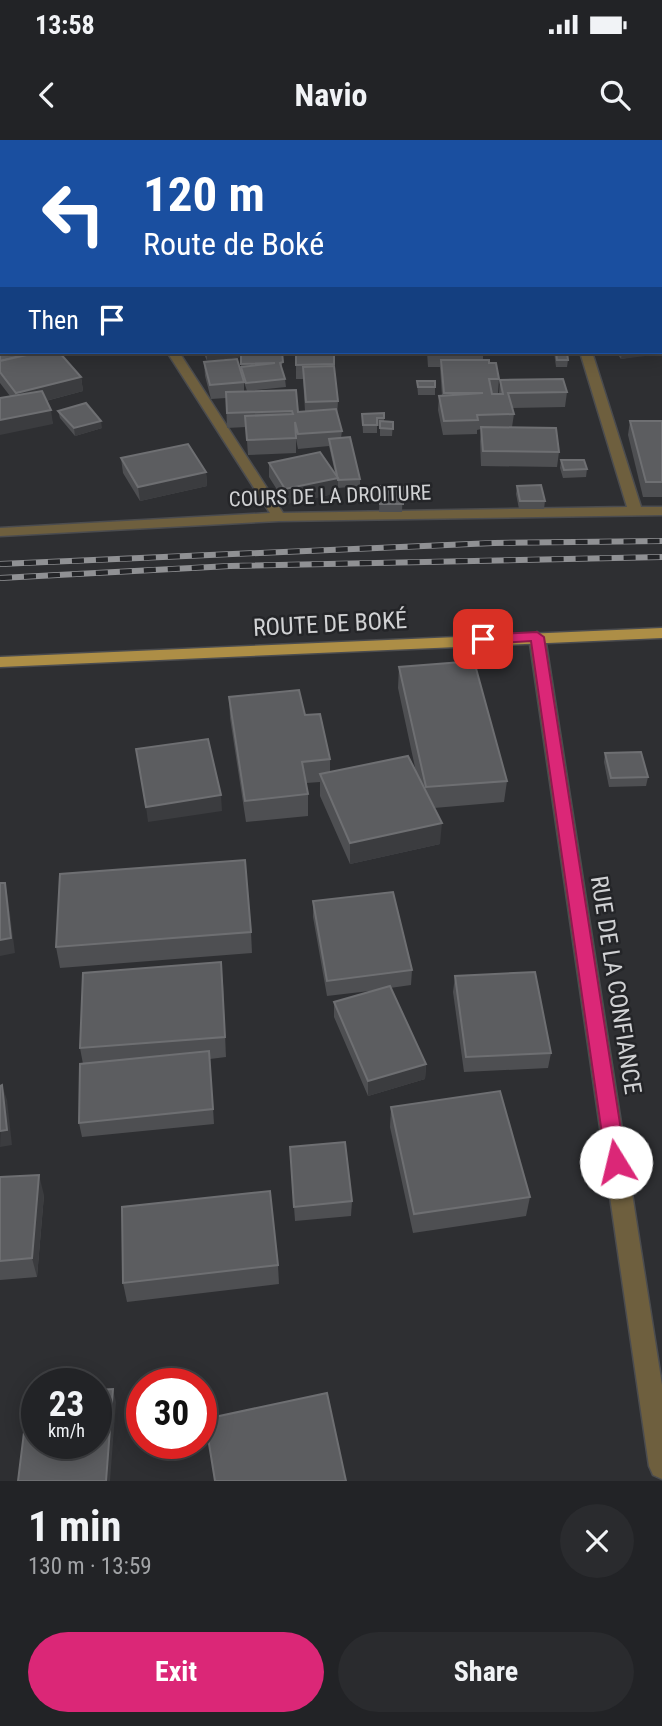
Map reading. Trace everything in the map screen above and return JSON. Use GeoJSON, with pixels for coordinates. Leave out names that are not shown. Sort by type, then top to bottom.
{"type":"FeatureCollection","features":[{"type":"Feature","properties":{"kind":"main road","name":"ROUTE DE BOKÉ"},"geometry":{"type":"LineString","coordinates":[[0,662],[662,633]]}},
{"type":"Feature","properties":{"kind":"street"},"geometry":{"type":"LineString","coordinates":[[174,354],[279,517]]}},
{"type":"Feature","properties":{"kind":"street"},"geometry":{"type":"LineString","coordinates":[[587,354],[635,511]]}},
{"type":"Feature","properties":{"kind":"street","name":"COURS DE LA DROITURE"},"geometry":{"type":"LineString","coordinates":[[0,533],[279,517],[662,512]]}},
{"type":"Feature","properties":{"kind":"street","name":"RUE DE LA CONFIANCE"},"geometry":{"type":"LineString","coordinates":[[537,637],[662,1466]]}},
{"type":"Feature","properties":{"kind":"building"},"geometry":{"type":"Polygon","coordinates":[[[0,354],[24,355],[0,361],[0,354]]]}},
{"type":"Feature","properties":{"kind":"building"},"geometry":{"type":"Polygon","coordinates":[[[31,354],[61,354],[81,377],[16,393],[0,372],[0,361],[31,354]]]}},
{"type":"Feature","properties":{"kind":"building"},"geometry":{"type":"Polygon","coordinates":[[[282,354],[283,362],[280,363],[285,379],[246,383],[241,367],[275,363],[241,364],[241,355],[282,354]]]}},
{"type":"Feature","properties":{"kind":"building"},"geometry":{"type":"Polygon","coordinates":[[[296,354],[334,354],[334,364],[296,365],[296,354]]]}},
{"type":"Feature","properties":{"kind":"building"},"geometry":{"type":"Polygon","coordinates":[[[556,354],[567,354],[568,360],[557,360],[556,354]]]}},
{"type":"Feature","properties":{"kind":"building"},"geometry":{"type":"Polygon","coordinates":[[[237,359],[244,382],[210,385],[204,362],[237,359]]]}},
{"type":"Feature","properties":{"kind":"building"},"geometry":{"type":"Polygon","coordinates":[[[441,360],[489,360],[489,363],[496,363],[499,379],[489,379],[492,394],[503,394],[500,380],[563,379],[567,392],[508,393],[514,414],[477,415],[478,420],[444,421],[439,396],[483,393],[444,393],[441,360]]]}},
{"type":"Feature","properties":{"kind":"building"},"geometry":{"type":"Polygon","coordinates":[[[334,366],[338,401],[306,402],[303,367],[334,366]]]}},
{"type":"Feature","properties":{"kind":"building"},"geometry":{"type":"Polygon","coordinates":[[[417,381],[435,381],[435,387],[418,387],[417,381]]]}},
{"type":"Feature","properties":{"kind":"building"},"geometry":{"type":"Polygon","coordinates":[[[296,390],[298,412],[336,409],[342,431],[298,434],[295,422],[296,438],[247,440],[245,416],[293,414],[292,411],[227,413],[226,392],[296,390]]]}},
{"type":"Feature","properties":{"kind":"building"},"geometry":{"type":"Polygon","coordinates":[[[42,391],[51,410],[0,420],[0,398],[42,391]]]}},
{"type":"Feature","properties":{"kind":"building"},"geometry":{"type":"Polygon","coordinates":[[[86,403],[101,421],[74,428],[58,411],[86,403]]]}},
{"type":"Feature","properties":{"kind":"building"},"geometry":{"type":"Polygon","coordinates":[[[384,413],[384,418],[377,418],[377,425],[363,425],[362,414],[384,413]]]}},
{"type":"Feature","properties":{"kind":"building"},"geometry":{"type":"Polygon","coordinates":[[[380,421],[393,422],[393,429],[380,428],[380,421]]]}},
{"type":"Feature","properties":{"kind":"building"},"geometry":{"type":"Polygon","coordinates":[[[630,421],[662,421],[662,482],[646,482],[630,421]]]}},
{"type":"Feature","properties":{"kind":"building"},"geometry":{"type":"Polygon","coordinates":[[[481,427],[556,428],[559,452],[483,451],[481,427]]]}},
{"type":"Feature","properties":{"kind":"building"},"geometry":{"type":"Polygon","coordinates":[[[350,437],[360,479],[338,480],[329,439],[350,437]]]}},
{"type":"Feature","properties":{"kind":"building"},"geometry":{"type":"Polygon","coordinates":[[[188,444],[206,472],[138,487],[121,458],[188,444]]]}},
{"type":"Feature","properties":{"kind":"building"},"geometry":{"type":"Polygon","coordinates":[[[320,452],[338,478],[285,489],[269,463],[320,452]]]}},
{"type":"Feature","properties":{"kind":"building"},"geometry":{"type":"Polygon","coordinates":[[[561,460],[584,460],[587,469],[564,470],[561,460]]]}},
{"type":"Feature","properties":{"kind":"building"},"geometry":{"type":"Polygon","coordinates":[[[541,485],[545,501],[520,501],[517,486],[541,485]]]}},
{"type":"Feature","properties":{"kind":"building"},"geometry":{"type":"Polygon","coordinates":[[[380,486],[403,487],[403,504],[380,504],[380,486]]]}},
{"type":"Feature","properties":{"kind":"building"},"geometry":{"type":"Polygon","coordinates":[[[474,661],[507,781],[426,787],[399,667],[474,661]]]}},
{"type":"Feature","properties":{"kind":"building"},"geometry":{"type":"Polygon","coordinates":[[[299,690],[305,715],[320,714],[330,759],[302,762],[308,794],[245,801],[229,697],[299,690]]]}},
{"type":"Feature","properties":{"kind":"building"},"geometry":{"type":"Polygon","coordinates":[[[208,739],[221,795],[146,807],[136,749],[208,739]]]}},
{"type":"Feature","properties":{"kind":"building"},"geometry":{"type":"Polygon","coordinates":[[[641,752],[648,777],[611,778],[605,753],[641,752]]]}},
{"type":"Feature","properties":{"kind":"building"},"geometry":{"type":"Polygon","coordinates":[[[408,756],[442,823],[350,843],[320,774],[408,756]]]}},
{"type":"Feature","properties":{"kind":"building"},"geometry":{"type":"Polygon","coordinates":[[[245,860],[251,932],[56,947],[60,874],[245,860]]]}},
{"type":"Feature","properties":{"kind":"building"},"geometry":{"type":"Polygon","coordinates":[[[0,883],[5,883],[11,938],[0,940],[0,883]]]}},
{"type":"Feature","properties":{"kind":"building"},"geometry":{"type":"Polygon","coordinates":[[[393,892],[412,970],[327,981],[313,901],[393,892]]]}},
{"type":"Feature","properties":{"kind":"building"},"geometry":{"type":"Polygon","coordinates":[[[221,962],[225,1037],[80,1048],[83,973],[221,962]]]}},
{"type":"Feature","properties":{"kind":"building"},"geometry":{"type":"Polygon","coordinates":[[[535,972],[551,1053],[466,1057],[455,976],[535,972]]]}},
{"type":"Feature","properties":{"kind":"building"},"geometry":{"type":"Polygon","coordinates":[[[390,986],[426,1064],[368,1081],[334,1002],[390,986]]]}},
{"type":"Feature","properties":{"kind":"building"},"geometry":{"type":"Polygon","coordinates":[[[209,1051],[213,1109],[79,1123],[80,1064],[209,1051]]]}},
{"type":"Feature","properties":{"kind":"building"},"geometry":{"type":"Polygon","coordinates":[[[2,1085],[7,1130],[0,1131],[0,1086],[2,1085]]]}},
{"type":"Feature","properties":{"kind":"building"},"geometry":{"type":"Polygon","coordinates":[[[500,1091],[530,1197],[414,1214],[391,1107],[500,1091]]]}},
{"type":"Feature","properties":{"kind":"building"},"geometry":{"type":"Polygon","coordinates":[[[345,1142],[352,1201],[294,1207],[290,1147],[345,1142]]]}},
{"type":"Feature","properties":{"kind":"building"},"geometry":{"type":"Polygon","coordinates":[[[39,1175],[32,1258],[0,1261],[0,1177],[39,1175]]]}},
{"type":"Feature","properties":{"kind":"building"},"geometry":{"type":"Polygon","coordinates":[[[270,1191],[278,1265],[123,1283],[122,1207],[270,1191]]]}},
{"type":"Feature","properties":{"kind":"building"},"geometry":{"type":"Polygon","coordinates":[[[327,1393],[346,1481],[215,1481],[211,1459],[217,1459],[217,1416],[327,1393]]]}},
{"type":"Feature","properties":{"kind":"building"},"geometry":{"type":"Polygon","coordinates":[[[21,1457],[21,1459],[108,1459],[106,1481],[18,1481],[21,1457]]]}},
{"type":"Feature","properties":{"kind":"railway"},"geometry":{"type":"LineString","coordinates":[[0,564],[494,543],[662,541]]}},
{"type":"Feature","properties":{"kind":"railway"},"geometry":{"type":"LineString","coordinates":[[0,578],[230,566],[662,557]]}},
{"type":"Feature","properties":{"kind":"route"},"geometry":{"type":"LineString","coordinates":[[483,639],[537,637],[616,1162]]}}]}
